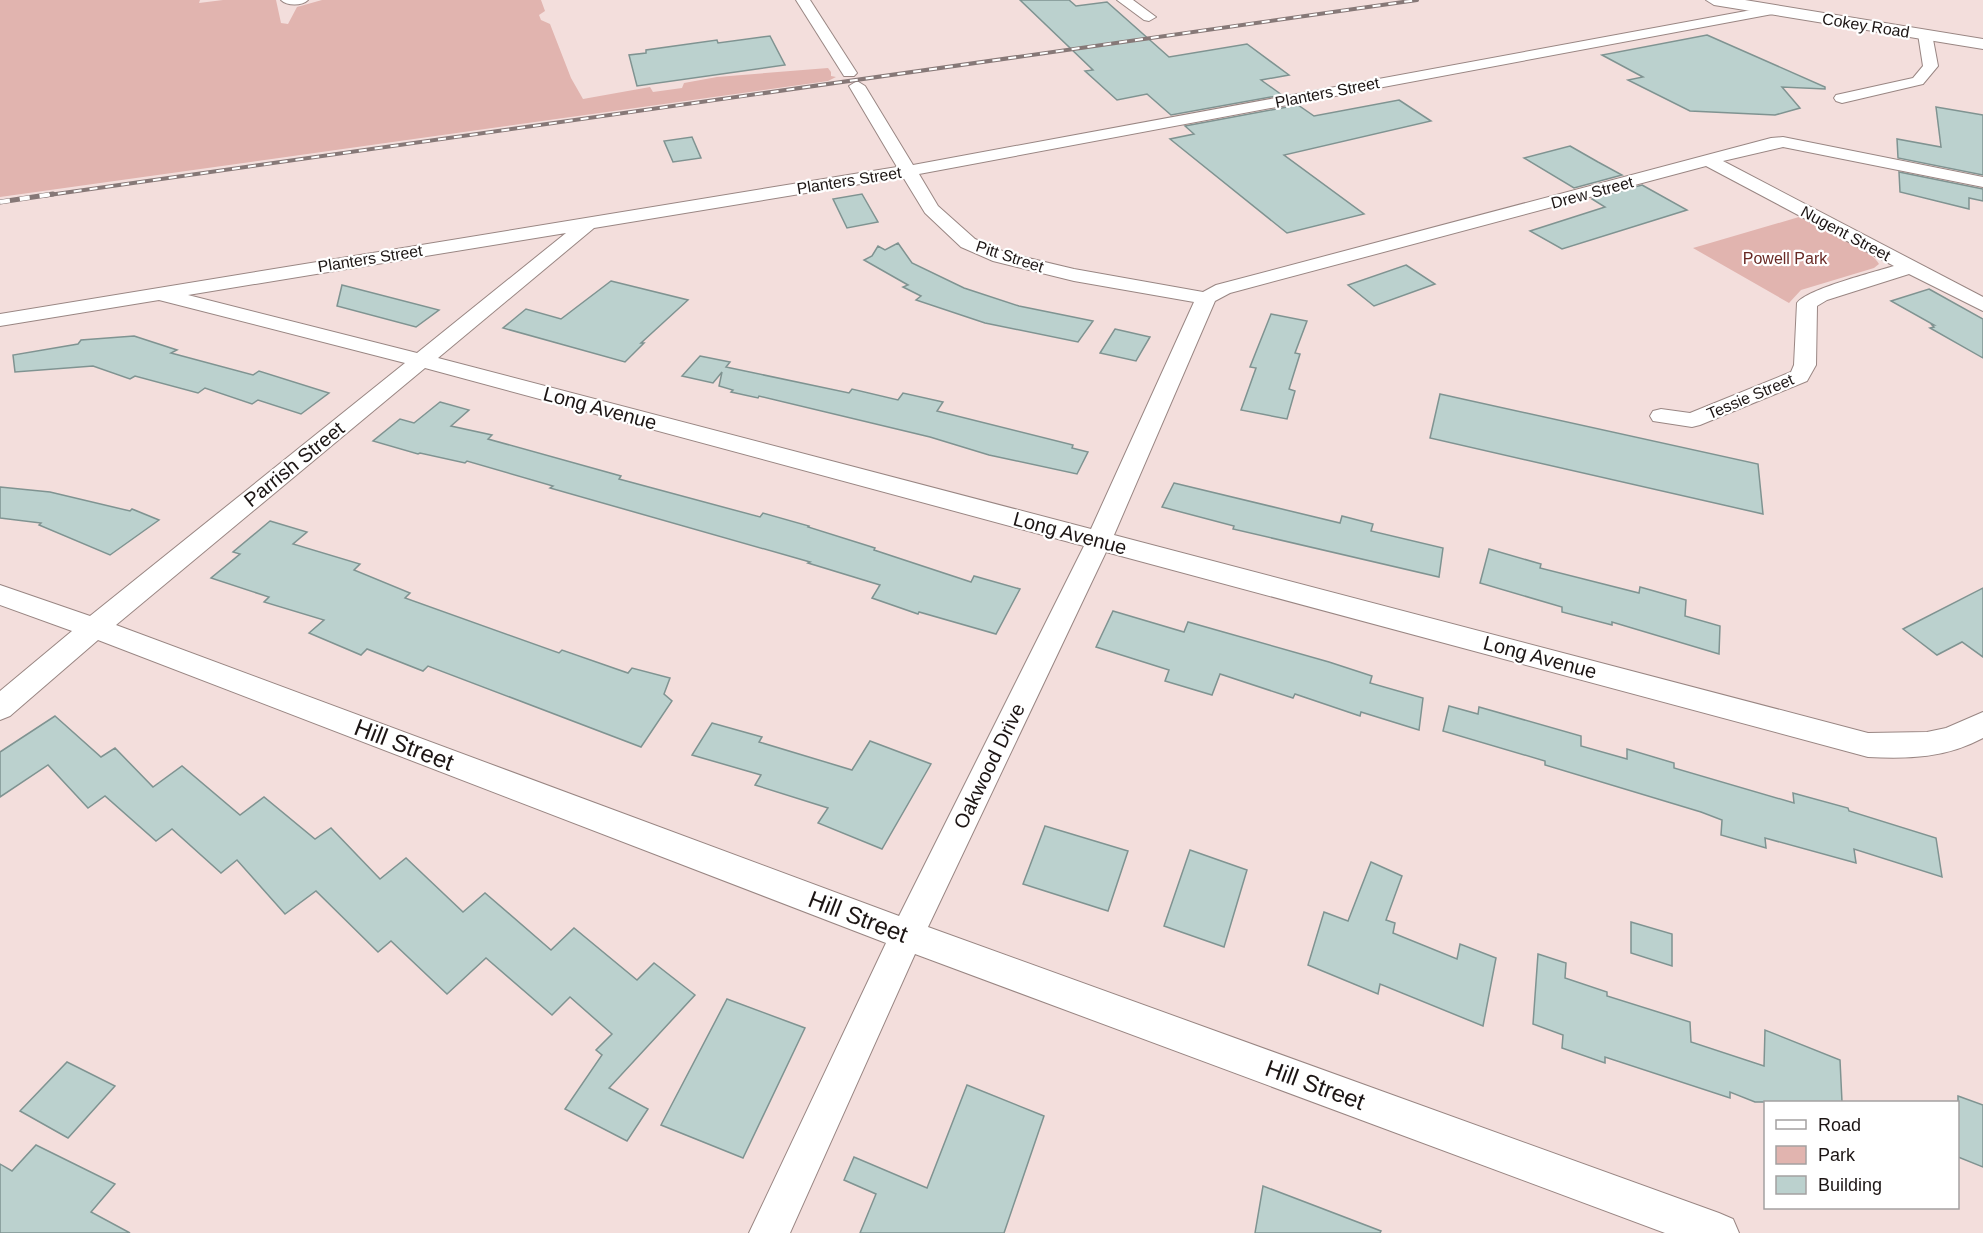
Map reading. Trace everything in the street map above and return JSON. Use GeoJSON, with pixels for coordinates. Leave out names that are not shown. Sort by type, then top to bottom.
{"type":"FeatureCollection","features":[{"type":"Feature","properties":{"kind":"street","name":"Pitt Street"},"geometry":{"type":"LineString","coordinates":[[803,0],[931,209],[969,243],[1000,256],[1074,275],[1206,298]]}},
{"type":"Feature","properties":{"kind":"street"},"geometry":{"type":"LineString","coordinates":[[1124,0],[1149,17]]}},
{"type":"Feature","properties":{"kind":"street"},"geometry":{"type":"LineString","coordinates":[[1696,24],[1711,15],[1715,0]]}},
{"type":"Feature","properties":{"kind":"street","name":"Cokey Road"},"geometry":{"type":"LineString","coordinates":[[1715,0],[1983,44]]}},
{"type":"Feature","properties":{"kind":"street","name":"Planters Street"},"geometry":{"type":"LineString","coordinates":[[0,320],[907,171],[1773,10]]}},
{"type":"Feature","properties":{"kind":"street"},"geometry":{"type":"LineString","coordinates":[[1842,98],[1918,81],[1928,74],[1932,66],[1925,34]]}},
{"type":"Feature","properties":{"kind":"street","name":"Drew Street"},"geometry":{"type":"LineString","coordinates":[[1206,298],[1223,290],[1783,142],[1983,182]]}},
{"type":"Feature","properties":{"kind":"street","name":"Nugent Street"},"geometry":{"type":"LineString","coordinates":[[1710,161],[1983,305]]}},
{"type":"Feature","properties":{"kind":"street","name":"Parrish Street"},"geometry":{"type":"LineString","coordinates":[[0,708],[93,628],[590,222]]}},
{"type":"Feature","properties":{"kind":"street","name":"Tessie Street"},"geometry":{"type":"LineString","coordinates":[[1661,416],[1692,420],[1799,376],[1804,365],[1807,303],[1820,296],[1911,267]]}},
{"type":"Feature","properties":{"kind":"street","name":"Long Avenue"},"geometry":{"type":"LineString","coordinates":[[156,293],[420,360],[1868,745],[1922,747],[1960,737],[1983,724]]}},
{"type":"Feature","properties":{"kind":"street","name":"Oakwood Drive"},"geometry":{"type":"LineString","coordinates":[[769,1233],[907,935],[1099,540],[1206,298]]}},
{"type":"Feature","properties":{"kind":"street","name":"Hill Street"},"geometry":{"type":"LineString","coordinates":[[0,595],[907,935],[1719,1233]]}},
{"type":"Feature","properties":{"kind":"green space"},"geometry":{"type":"Polygon","coordinates":[[[0,0],[200,0],[199,3],[223,0],[276,0],[281,23],[288,24],[297,7],[322,0],[541,0],[545,11],[539,15],[541,20],[550,24],[571,78],[583,99],[650,87],[653,92],[682,88],[684,83],[717,77],[828,68],[831,76],[836,77],[828,81],[0,197],[0,0]]]}},
{"type":"Feature","properties":{"kind":"green space","name":"Powell Park"},"geometry":{"type":"Polygon","coordinates":[[[1799,217],[1855,244],[1879,264],[1874,268],[1801,290],[1789,303],[1693,248],[1799,217]]]}},
{"type":"Feature","properties":{"kind":"building"},"geometry":{"type":"Polygon","coordinates":[[[1020,0],[1069,0],[1076,6],[1107,2],[1169,57],[1247,44],[1289,75],[1261,80],[1282,95],[1171,115],[1147,94],[1117,100],[1085,71],[1093,70],[1020,0]]]}},
{"type":"Feature","properties":{"kind":"building"},"geometry":{"type":"Polygon","coordinates":[[[1707,35],[1825,87],[1825,89],[1782,87],[1800,108],[1775,115],[1690,111],[1628,80],[1643,77],[1602,55],[1707,35]]]}},
{"type":"Feature","properties":{"kind":"building"},"geometry":{"type":"Polygon","coordinates":[[[770,36],[785,65],[637,86],[629,55],[646,53],[646,50],[717,40],[718,43],[770,36]]]}},
{"type":"Feature","properties":{"kind":"building"},"geometry":{"type":"Polygon","coordinates":[[[1399,100],[1431,121],[1284,155],[1364,214],[1287,233],[1170,139],[1194,134],[1185,126],[1298,105],[1314,116],[1399,100]]]}},
{"type":"Feature","properties":{"kind":"building"},"geometry":{"type":"Polygon","coordinates":[[[1936,107],[1983,115],[1983,175],[1898,158],[1897,139],[1941,147],[1936,107]]]}},
{"type":"Feature","properties":{"kind":"building"},"geometry":{"type":"Polygon","coordinates":[[[692,137],[701,158],[673,162],[664,141],[692,137]]]}},
{"type":"Feature","properties":{"kind":"building"},"geometry":{"type":"Polygon","coordinates":[[[1570,146],[1622,175],[1574,188],[1524,158],[1570,146]]]}},
{"type":"Feature","properties":{"kind":"building"},"geometry":{"type":"Polygon","coordinates":[[[1899,172],[1983,189],[1983,201],[1969,198],[1969,209],[1900,192],[1899,172]]]}},
{"type":"Feature","properties":{"kind":"building"},"geometry":{"type":"Polygon","coordinates":[[[1642,185],[1687,210],[1562,249],[1530,231],[1605,207],[1592,199],[1642,185]]]}},
{"type":"Feature","properties":{"kind":"building"},"geometry":{"type":"Polygon","coordinates":[[[862,194],[878,222],[847,228],[833,199],[862,194]]]}},
{"type":"Feature","properties":{"kind":"building"},"geometry":{"type":"Polygon","coordinates":[[[898,243],[912,263],[964,288],[1019,306],[1093,321],[1078,342],[985,323],[916,300],[921,296],[903,287],[908,285],[864,260],[872,256],[878,246],[885,250],[898,243]]]}},
{"type":"Feature","properties":{"kind":"building"},"geometry":{"type":"Polygon","coordinates":[[[1406,265],[1435,284],[1374,306],[1348,285],[1406,265]]]}},
{"type":"Feature","properties":{"kind":"building"},"geometry":{"type":"Polygon","coordinates":[[[611,281],[688,300],[641,343],[644,343],[625,362],[503,328],[526,309],[561,319],[611,281]]]}},
{"type":"Feature","properties":{"kind":"building"},"geometry":{"type":"Polygon","coordinates":[[[342,285],[439,310],[416,327],[337,306],[342,285]]]}},
{"type":"Feature","properties":{"kind":"building"},"geometry":{"type":"Polygon","coordinates":[[[1929,289],[1983,319],[1983,358],[1930,328],[1934,325],[1891,301],[1929,289]]]}},
{"type":"Feature","properties":{"kind":"building"},"geometry":{"type":"Polygon","coordinates":[[[1271,314],[1307,321],[1295,353],[1300,354],[1289,389],[1295,391],[1287,419],[1241,410],[1256,368],[1250,367],[1271,314]]]}},
{"type":"Feature","properties":{"kind":"building"},"geometry":{"type":"Polygon","coordinates":[[[1115,329],[1150,337],[1136,361],[1100,353],[1115,329]]]}},
{"type":"Feature","properties":{"kind":"building"},"geometry":{"type":"Polygon","coordinates":[[[134,336],[177,350],[171,353],[253,375],[259,371],[329,393],[301,414],[258,400],[252,404],[205,388],[198,393],[135,376],[130,379],[93,366],[15,372],[13,355],[78,344],[81,340],[134,336]]]}},
{"type":"Feature","properties":{"kind":"building"},"geometry":{"type":"Polygon","coordinates":[[[700,356],[730,362],[726,367],[849,393],[852,389],[898,400],[903,393],[943,402],[937,411],[1073,445],[1072,448],[1088,452],[1077,474],[989,455],[930,437],[759,396],[758,398],[731,392],[733,390],[719,386],[722,372],[713,383],[682,376],[700,356]]]}},
{"type":"Feature","properties":{"kind":"building"},"geometry":{"type":"Polygon","coordinates":[[[1440,394],[1758,464],[1763,514],[1430,438],[1440,394]]]}},
{"type":"Feature","properties":{"kind":"building"},"geometry":{"type":"Polygon","coordinates":[[[440,402],[469,410],[451,426],[492,435],[488,439],[621,476],[619,479],[760,517],[763,513],[809,526],[971,582],[974,576],[1020,589],[996,634],[919,612],[918,614],[872,598],[880,585],[808,563],[810,562],[550,488],[553,486],[467,461],[465,463],[418,454],[373,441],[400,419],[414,423],[440,402]]]}},
{"type":"Feature","properties":{"kind":"building"},"geometry":{"type":"Polygon","coordinates":[[[1174,483],[1340,523],[1342,516],[1373,524],[1371,531],[1443,548],[1439,577],[1233,529],[1234,526],[1162,507],[1174,483]]]}},
{"type":"Feature","properties":{"kind":"building"},"geometry":{"type":"Polygon","coordinates":[[[0,487],[50,492],[130,511],[132,509],[159,520],[110,555],[39,525],[41,523],[0,518],[0,487]]]}},
{"type":"Feature","properties":{"kind":"building"},"geometry":{"type":"Polygon","coordinates":[[[270,521],[307,532],[293,544],[360,564],[354,570],[410,593],[405,598],[559,653],[562,650],[628,673],[632,668],[670,678],[664,694],[672,701],[641,747],[428,666],[423,671],[367,649],[361,655],[309,633],[324,620],[264,602],[269,597],[211,578],[240,554],[233,552],[270,521]]]}},
{"type":"Feature","properties":{"kind":"building"},"geometry":{"type":"Polygon","coordinates":[[[1489,549],[1541,564],[1540,568],[1639,593],[1640,587],[1686,600],[1685,616],[1720,626],[1719,654],[1612,622],[1612,625],[1562,612],[1562,607],[1480,583],[1489,549]]]}},
{"type":"Feature","properties":{"kind":"building"},"geometry":{"type":"Polygon","coordinates":[[[1983,588],[1983,657],[1962,642],[1937,655],[1903,629],[1983,588]]]}},
{"type":"Feature","properties":{"kind":"building"},"geometry":{"type":"Polygon","coordinates":[[[1113,611],[1184,632],[1188,622],[1372,676],[1370,683],[1423,698],[1419,730],[1361,712],[1360,716],[1295,694],[1293,698],[1220,674],[1212,695],[1165,681],[1169,670],[1096,647],[1113,611]]]}},
{"type":"Feature","properties":{"kind":"building"},"geometry":{"type":"Polygon","coordinates":[[[1449,706],[1478,714],[1479,707],[1581,736],[1581,746],[1627,759],[1627,749],[1674,763],[1674,768],[1794,803],[1793,793],[1848,808],[1849,811],[1936,838],[1942,877],[1854,849],[1856,863],[1765,838],[1766,848],[1721,835],[1722,820],[1701,812],[1545,765],[1545,761],[1443,731],[1449,706]]]}},
{"type":"Feature","properties":{"kind":"building"},"geometry":{"type":"Polygon","coordinates":[[[55,716],[101,757],[115,748],[153,787],[182,766],[240,815],[264,797],[315,839],[331,828],[380,879],[406,858],[463,912],[485,893],[551,950],[574,928],[637,980],[654,963],[695,995],[609,1088],[648,1109],[627,1141],[565,1109],[602,1055],[596,1050],[612,1034],[570,997],[552,1015],[486,958],[447,994],[391,941],[378,952],[316,891],[285,914],[237,860],[221,873],[172,829],[156,841],[105,796],[88,808],[48,765],[0,797],[0,752],[55,716]]]}},
{"type":"Feature","properties":{"kind":"building"},"geometry":{"type":"Polygon","coordinates":[[[712,723],[762,737],[759,742],[852,770],[870,741],[931,764],[882,849],[818,823],[828,808],[755,785],[761,775],[692,755],[712,723]]]}},
{"type":"Feature","properties":{"kind":"building"},"geometry":{"type":"Polygon","coordinates":[[[1045,826],[1128,851],[1108,911],[1023,884],[1045,826]]]}},
{"type":"Feature","properties":{"kind":"building"},"geometry":{"type":"Polygon","coordinates":[[[1190,850],[1247,870],[1224,947],[1164,926],[1190,850]]]}},
{"type":"Feature","properties":{"kind":"building"},"geometry":{"type":"Polygon","coordinates":[[[1371,862],[1402,876],[1386,920],[1395,923],[1393,933],[1457,959],[1460,944],[1496,958],[1483,1026],[1380,984],[1378,994],[1308,965],[1324,912],[1348,921],[1371,862]]]}},
{"type":"Feature","properties":{"kind":"building"},"geometry":{"type":"Polygon","coordinates":[[[1631,922],[1672,934],[1672,966],[1631,953],[1631,922]]]}},
{"type":"Feature","properties":{"kind":"building"},"geometry":{"type":"Polygon","coordinates":[[[1538,954],[1566,963],[1565,978],[1607,992],[1607,996],[1690,1022],[1691,1042],[1764,1066],[1765,1030],[1840,1060],[1842,1101],[1755,1102],[1730,1092],[1730,1098],[1605,1057],[1605,1063],[1562,1048],[1563,1035],[1533,1024],[1538,954]]]}},
{"type":"Feature","properties":{"kind":"building"},"geometry":{"type":"Polygon","coordinates":[[[727,999],[805,1028],[743,1158],[661,1125],[727,999]]]}},
{"type":"Feature","properties":{"kind":"building"},"geometry":{"type":"Polygon","coordinates":[[[67,1062],[115,1086],[68,1138],[20,1111],[67,1062]]]}},
{"type":"Feature","properties":{"kind":"building"},"geometry":{"type":"Polygon","coordinates":[[[967,1085],[1044,1116],[1004,1233],[860,1233],[876,1194],[844,1180],[854,1157],[927,1188],[967,1085]]]}},
{"type":"Feature","properties":{"kind":"building"},"geometry":{"type":"Polygon","coordinates":[[[1958,1096],[1983,1105],[1983,1167],[1959,1157],[1958,1096]]]}},
{"type":"Feature","properties":{"kind":"building"},"geometry":{"type":"Polygon","coordinates":[[[36,1145],[115,1184],[91,1212],[130,1233],[0,1233],[0,1164],[12,1171],[36,1145]]]}},
{"type":"Feature","properties":{"kind":"building"},"geometry":{"type":"Polygon","coordinates":[[[1263,1186],[1381,1231],[1380,1233],[1255,1233],[1263,1186]]]}},
{"type":"Feature","properties":{"kind":"railway"},"geometry":{"type":"LineString","coordinates":[[42,196],[1417,0]]}},
{"type":"Feature","properties":{"kind":"railway"},"geometry":{"type":"LineString","coordinates":[[0,202],[53,194]]}}]}
